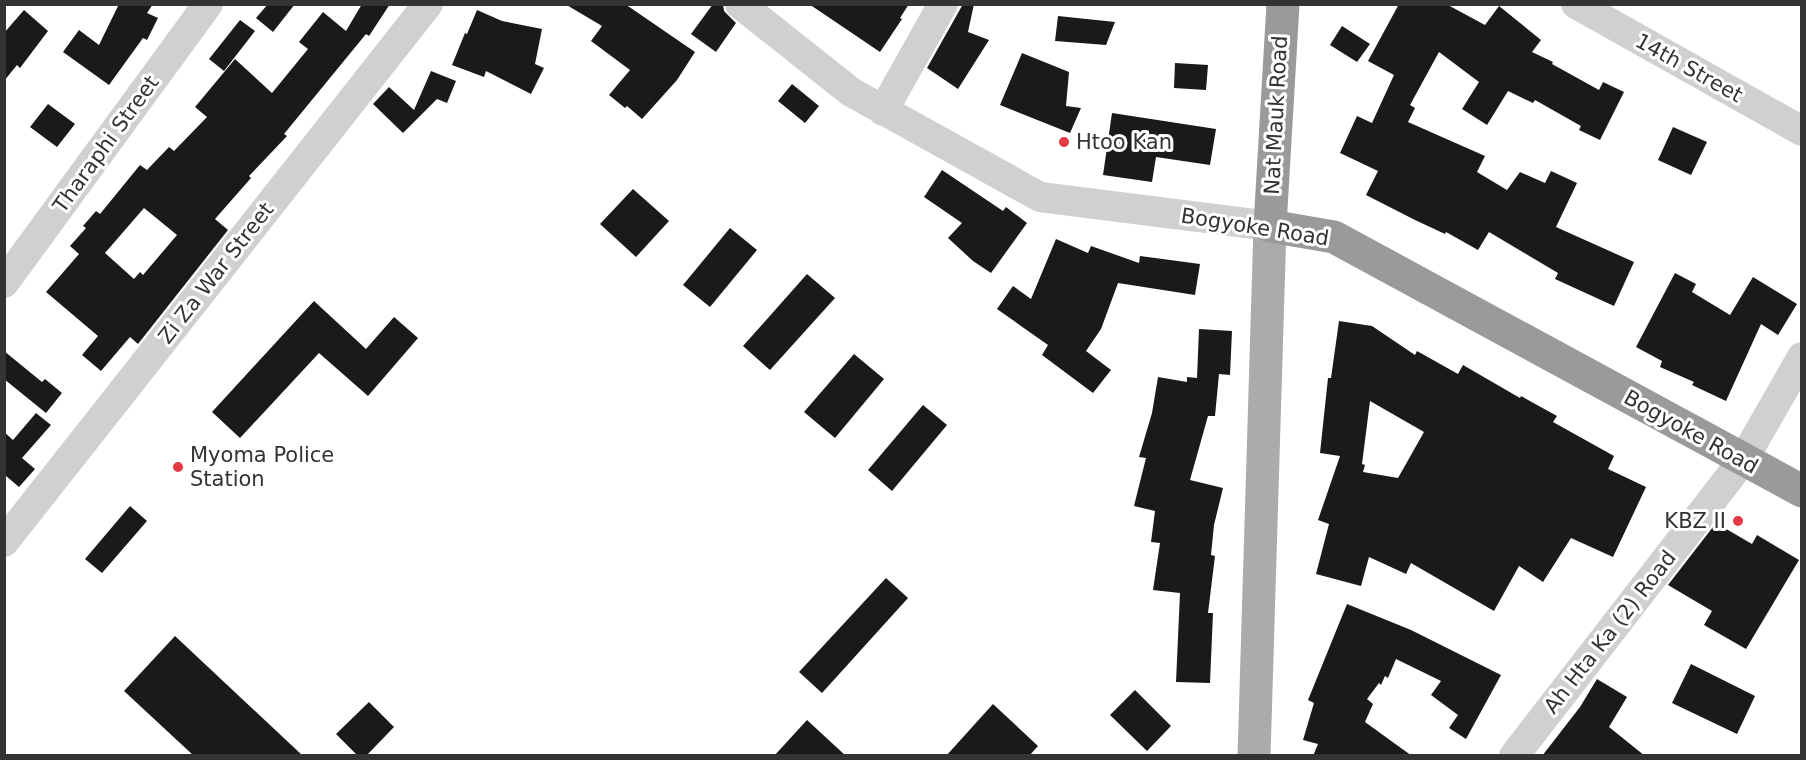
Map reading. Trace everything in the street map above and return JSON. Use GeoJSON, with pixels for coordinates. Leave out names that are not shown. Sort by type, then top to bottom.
{"type":"FeatureCollection","features":[{"type":"Feature","properties":{"kind":"highway","name":"Nat Mauk Road"},"geometry":{"type":"LineString","coordinates":[[1270,226],[1283,4]]}},
{"type":"Feature","properties":{"kind":"highway","name":"Bogyoke Road"},"geometry":{"type":"LineString","coordinates":[[1270,226],[1334,237],[1802,491]]}},
{"type":"Feature","properties":{"kind":"main road"},"geometry":{"type":"LineString","coordinates":[[1254,756],[1270,226]]}},
{"type":"Feature","properties":{"kind":"street","name":"Tharaphi Street"},"geometry":{"type":"LineString","coordinates":[[4,283],[208,4]]}},
{"type":"Feature","properties":{"kind":"street","name":"Zi Za War Street"},"geometry":{"type":"LineString","coordinates":[[4,542],[428,4]]}},
{"type":"Feature","properties":{"kind":"street","name":"Bogyoke Road"},"geometry":{"type":"LineString","coordinates":[[740,4],[851,92],[1040,197],[1270,226]]}},
{"type":"Feature","properties":{"kind":"street"},"geometry":{"type":"LineString","coordinates":[[883,111],[943,4]]}},
{"type":"Feature","properties":{"kind":"street","name":"14th Street"},"geometry":{"type":"LineString","coordinates":[[1576,4],[1802,131]]}},
{"type":"Feature","properties":{"kind":"street","name":"Ah Hta Ka (2) Road"},"geometry":{"type":"LineString","coordinates":[[1514,756],[1743,460],[1802,357]]}},
{"type":"Feature","properties":{"kind":"building"},"geometry":{"type":"Polygon","coordinates":[[[119,4],[153,4],[147,13],[158,18],[147,40],[143,38],[109,85],[63,52],[79,30],[99,45],[119,4]]]}},
{"type":"Feature","properties":{"kind":"building"},"geometry":{"type":"Polygon","coordinates":[[[268,4],[295,4],[273,32],[256,18],[268,4]]]}},
{"type":"Feature","properties":{"kind":"building"},"geometry":{"type":"Polygon","coordinates":[[[362,4],[390,4],[369,36],[366,34],[284,134],[287,136],[249,176],[251,178],[215,219],[228,230],[138,344],[130,337],[101,371],[82,355],[98,336],[46,292],[79,254],[70,246],[86,228],[83,226],[96,211],[100,214],[140,165],[147,170],[169,147],[174,151],[207,117],[195,107],[235,59],[272,93],[308,49],[299,42],[323,12],[346,31],[362,4]],[[144,208],[105,253],[134,279],[140,272],[143,275],[177,235],[144,208]]]}},
{"type":"Feature","properties":{"kind":"building"},"geometry":{"type":"Polygon","coordinates":[[[565,4],[625,4],[695,52],[677,80],[642,119],[609,95],[630,70],[591,41],[602,26],[565,4]]]}},
{"type":"Feature","properties":{"kind":"building"},"geometry":{"type":"Polygon","coordinates":[[[713,4],[723,4],[724,11],[736,23],[716,52],[691,34],[713,4]]]}},
{"type":"Feature","properties":{"kind":"building"},"geometry":{"type":"Polygon","coordinates":[[[809,4],[909,4],[880,52],[809,4]]]}},
{"type":"Feature","properties":{"kind":"building"},"geometry":{"type":"Polygon","coordinates":[[[963,4],[974,4],[968,32],[989,40],[958,89],[927,68],[963,4]]]}},
{"type":"Feature","properties":{"kind":"building"},"geometry":{"type":"Polygon","coordinates":[[[1399,4],[1446,4],[1485,25],[1499,6],[1541,40],[1532,52],[1599,90],[1603,82],[1624,92],[1600,140],[1579,130],[1581,126],[1535,100],[1533,103],[1508,91],[1487,125],[1462,109],[1479,82],[1439,52],[1410,105],[1415,108],[1408,122],[1485,156],[1477,172],[1507,190],[1520,172],[1545,183],[1551,171],[1577,183],[1556,227],[1634,262],[1614,306],[1555,279],[1558,273],[1489,232],[1478,250],[1446,232],[1445,234],[1366,195],[1378,171],[1340,153],[1357,116],[1372,123],[1394,75],[1368,61],[1399,4]]]}},
{"type":"Feature","properties":{"kind":"building"},"geometry":{"type":"Polygon","coordinates":[[[24,10],[48,31],[20,68],[17,65],[4,81],[4,33],[24,10]]]}},
{"type":"Feature","properties":{"kind":"building"},"geometry":{"type":"Polygon","coordinates":[[[477,10],[502,21],[542,29],[535,64],[544,68],[531,94],[486,71],[484,77],[452,65],[477,10]]]}},
{"type":"Feature","properties":{"kind":"building"},"geometry":{"type":"Polygon","coordinates":[[[1058,16],[1115,22],[1106,45],[1055,41],[1058,16]]]}},
{"type":"Feature","properties":{"kind":"building"},"geometry":{"type":"Polygon","coordinates":[[[240,20],[255,31],[224,71],[209,59],[240,20]]]}},
{"type":"Feature","properties":{"kind":"building"},"geometry":{"type":"Polygon","coordinates":[[[1342,26],[1370,44],[1357,62],[1330,45],[1342,26]]]}},
{"type":"Feature","properties":{"kind":"building"},"geometry":{"type":"Polygon","coordinates":[[[1022,53],[1069,72],[1066,106],[1081,108],[1070,133],[1000,105],[1022,53]]]}},
{"type":"Feature","properties":{"kind":"building"},"geometry":{"type":"Polygon","coordinates":[[[1175,63],[1208,65],[1206,90],[1174,88],[1175,63]]]}},
{"type":"Feature","properties":{"kind":"building"},"geometry":{"type":"Polygon","coordinates":[[[431,71],[456,81],[447,103],[437,99],[403,133],[373,104],[389,87],[414,110],[431,71]]]}},
{"type":"Feature","properties":{"kind":"building"},"geometry":{"type":"Polygon","coordinates":[[[792,84],[819,106],[805,123],[778,101],[792,84]]]}},
{"type":"Feature","properties":{"kind":"building"},"geometry":{"type":"Polygon","coordinates":[[[48,104],[75,124],[57,147],[30,127],[48,104]]]}},
{"type":"Feature","properties":{"kind":"building"},"geometry":{"type":"Polygon","coordinates":[[[1112,113],[1216,129],[1210,165],[1156,157],[1152,182],[1103,175],[1112,113]]]}},
{"type":"Feature","properties":{"kind":"building"},"geometry":{"type":"Polygon","coordinates":[[[1673,127],[1707,142],[1691,175],[1658,160],[1673,127]]]}},
{"type":"Feature","properties":{"kind":"building"},"geometry":{"type":"Polygon","coordinates":[[[942,170],[1003,211],[1006,207],[1027,223],[991,273],[973,261],[948,238],[962,223],[924,197],[942,170]]]}},
{"type":"Feature","properties":{"kind":"building"},"geometry":{"type":"Polygon","coordinates":[[[633,189],[669,221],[636,257],[600,224],[633,189]]]}},
{"type":"Feature","properties":{"kind":"building"},"geometry":{"type":"Polygon","coordinates":[[[730,228],[757,250],[710,307],[683,285],[730,228]]]}},
{"type":"Feature","properties":{"kind":"building"},"geometry":{"type":"Polygon","coordinates":[[[1056,239],[1088,253],[1091,246],[1139,263],[1140,256],[1200,264],[1195,295],[1118,283],[1101,329],[1086,351],[1111,370],[1093,393],[1042,355],[1048,345],[997,309],[1013,286],[1031,299],[1056,239]]]}},
{"type":"Feature","properties":{"kind":"building"},"geometry":{"type":"Polygon","coordinates":[[[1675,273],[1696,284],[1692,292],[1730,315],[1753,277],[1797,304],[1778,335],[1761,324],[1726,401],[1692,385],[1694,382],[1660,367],[1662,361],[1636,347],[1675,273]]]}},
{"type":"Feature","properties":{"kind":"building"},"geometry":{"type":"Polygon","coordinates":[[[807,274],[835,298],[770,370],[743,346],[807,274]]]}},
{"type":"Feature","properties":{"kind":"building"},"geometry":{"type":"Polygon","coordinates":[[[314,301],[366,349],[394,317],[418,338],[368,396],[319,353],[240,438],[212,412],[314,301]]]}},
{"type":"Feature","properties":{"kind":"building"},"geometry":{"type":"Polygon","coordinates":[[[1339,321],[1372,326],[1415,355],[1417,351],[1458,374],[1463,365],[1520,398],[1521,396],[1557,416],[1553,422],[1614,456],[1608,469],[1646,487],[1613,557],[1571,538],[1543,582],[1519,566],[1494,611],[1411,563],[1406,574],[1369,557],[1361,586],[1316,574],[1329,524],[1318,520],[1340,456],[1320,453],[1328,378],[1331,378],[1339,321]],[[1370,401],[1363,472],[1398,478],[1424,432],[1370,401]]]}},
{"type":"Feature","properties":{"kind":"building"},"geometry":{"type":"Polygon","coordinates":[[[1199,329],[1232,331],[1230,375],[1219,374],[1215,416],[1208,416],[1190,480],[1223,488],[1214,525],[1211,555],[1215,556],[1208,613],[1213,613],[1210,683],[1176,682],[1180,593],[1153,590],[1160,543],[1151,542],[1155,511],[1134,506],[1146,458],[1139,457],[1152,413],[1158,377],[1187,382],[1187,377],[1197,378],[1199,329]]]}},
{"type":"Feature","properties":{"kind":"building"},"geometry":{"type":"Polygon","coordinates":[[[4,351],[42,382],[45,379],[62,393],[46,413],[4,379],[4,351]]]}},
{"type":"Feature","properties":{"kind":"building"},"geometry":{"type":"Polygon","coordinates":[[[854,354],[884,379],[835,438],[804,412],[854,354]]]}},
{"type":"Feature","properties":{"kind":"building"},"geometry":{"type":"Polygon","coordinates":[[[923,405],[947,425],[892,491],[868,470],[923,405]]]}},
{"type":"Feature","properties":{"kind":"building"},"geometry":{"type":"Polygon","coordinates":[[[36,413],[51,425],[22,458],[35,469],[19,487],[6,476],[4,478],[4,432],[13,440],[36,413]]]}},
{"type":"Feature","properties":{"kind":"building"},"geometry":{"type":"Polygon","coordinates":[[[130,506],[147,521],[102,573],[85,559],[130,506]]]}},
{"type":"Feature","properties":{"kind":"building"},"geometry":{"type":"Polygon","coordinates":[[[1716,523],[1752,544],[1757,535],[1799,560],[1746,649],[1704,625],[1712,611],[1668,585],[1716,523]]]}},
{"type":"Feature","properties":{"kind":"building"},"geometry":{"type":"Polygon","coordinates":[[[886,578],[908,598],[822,693],[799,672],[886,578]]]}},
{"type":"Feature","properties":{"kind":"building"},"geometry":{"type":"Polygon","coordinates":[[[1347,604],[1411,630],[1501,675],[1466,739],[1449,728],[1458,715],[1431,695],[1441,681],[1396,659],[1388,678],[1385,676],[1381,685],[1379,683],[1367,699],[1373,704],[1365,722],[1412,756],[1313,756],[1318,744],[1303,740],[1314,703],[1308,700],[1347,604]]]}},
{"type":"Feature","properties":{"kind":"building"},"geometry":{"type":"Polygon","coordinates":[[[175,636],[303,756],[194,756],[124,691],[175,636]]]}},
{"type":"Feature","properties":{"kind":"building"},"geometry":{"type":"Polygon","coordinates":[[[1691,664],[1755,696],[1737,734],[1672,703],[1691,664]]]}},
{"type":"Feature","properties":{"kind":"building"},"geometry":{"type":"Polygon","coordinates":[[[1597,679],[1627,697],[1609,727],[1645,756],[1542,756],[1580,707],[1597,679]]]}},
{"type":"Feature","properties":{"kind":"building"},"geometry":{"type":"Polygon","coordinates":[[[1135,690],[1171,726],[1147,751],[1110,715],[1135,690]]]}},
{"type":"Feature","properties":{"kind":"building"},"geometry":{"type":"Polygon","coordinates":[[[369,702],[394,727],[366,756],[358,756],[336,734],[369,702]]]}},
{"type":"Feature","properties":{"kind":"building"},"geometry":{"type":"Polygon","coordinates":[[[993,704],[1038,746],[1029,756],[946,756],[993,704]]]}},
{"type":"Feature","properties":{"kind":"building"},"geometry":{"type":"Polygon","coordinates":[[[807,720],[846,756],[774,756],[807,720]]]}},
{"type":"Feature","properties":{"kind":"place","name":"Htoo Kan"},"geometry":{"type":"Point","coordinates":[1064,142]}},
{"type":"Feature","properties":{"kind":"place","name":"Myoma Police Station"},"geometry":{"type":"Point","coordinates":[178,467]}},
{"type":"Feature","properties":{"kind":"place","name":"KBZ II"},"geometry":{"type":"Point","coordinates":[1738,521]}}]}
